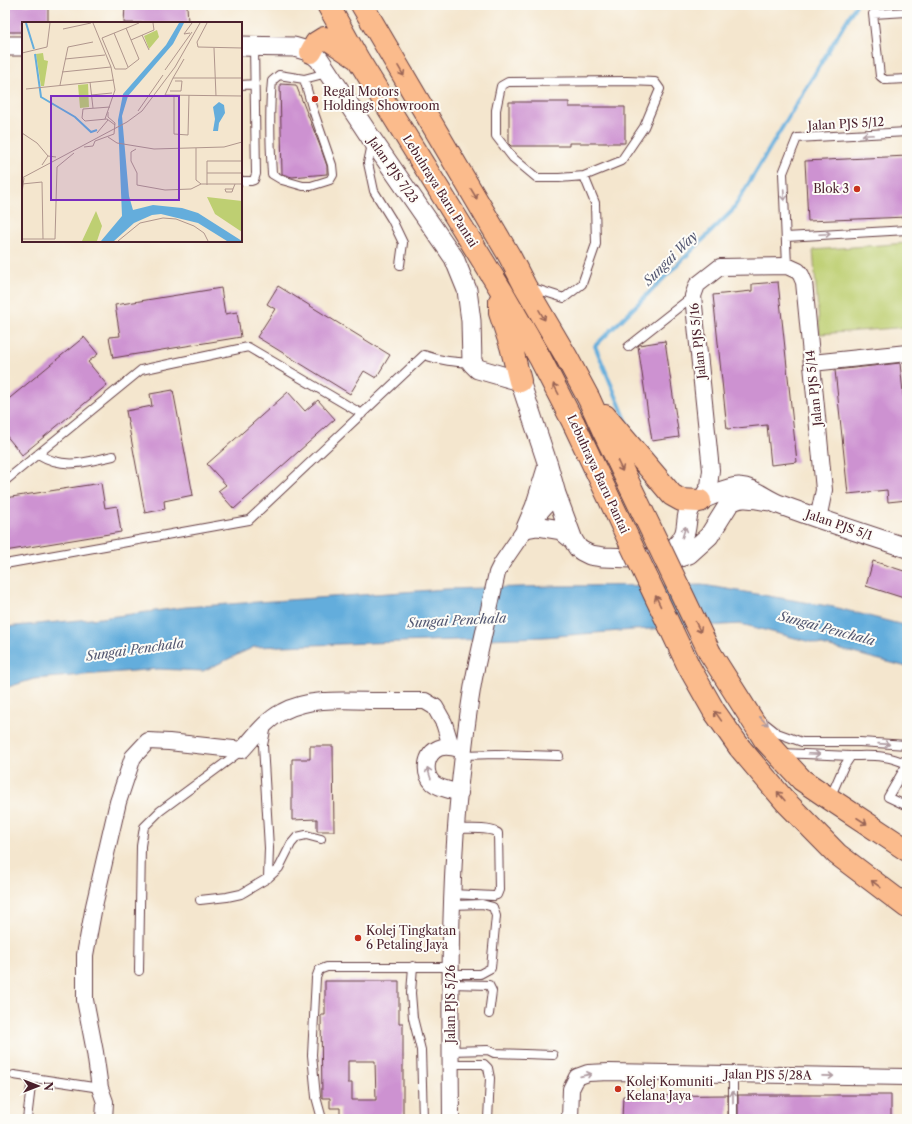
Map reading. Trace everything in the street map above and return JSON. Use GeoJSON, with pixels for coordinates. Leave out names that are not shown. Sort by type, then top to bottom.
{"type":"FeatureCollection","features":[{"type":"Feature","properties":{"kind":"highway","name":"Lebuhraya Baru Pantai"},"geometry":{"type":"LineString","coordinates":[[328,5],[358,59],[501,290],[540,358],[574,424],[689,667],[714,711],[740,748],[785,801],[837,854],[907,907]]}},
{"type":"Feature","properties":{"kind":"highway","name":"Lebuhraya Baru Pantai"},"geometry":{"type":"LineString","coordinates":[[362,5],[510,256],[525,286],[589,399],[605,415],[712,655],[765,740],[802,780],[907,850]]}},
{"type":"Feature","properties":{"kind":"highway"},"geometry":{"type":"LineString","coordinates":[[375,5],[381,38]]}},
{"type":"Feature","properties":{"kind":"highway"},"geometry":{"type":"LineString","coordinates":[[311,52],[316,43],[324,38],[328,39],[358,59]]}},
{"type":"Feature","properties":{"kind":"highway"},"geometry":{"type":"LineString","coordinates":[[501,290],[500,313],[511,346],[520,381]]}},
{"type":"Feature","properties":{"kind":"highway"},"geometry":{"type":"LineString","coordinates":[[612,432],[672,495],[681,500],[700,501]]}},
{"type":"Feature","properties":{"kind":"street"},"geometry":{"type":"LineString","coordinates":[[5,46],[22,46]]}},
{"type":"Feature","properties":{"kind":"street"},"geometry":{"type":"LineString","coordinates":[[248,46],[294,47],[311,52]]}},
{"type":"Feature","properties":{"kind":"street","name":"Jalan PJS 7/23"},"geometry":{"type":"LineString","coordinates":[[311,52],[319,59],[373,141],[454,258],[467,290],[471,321],[472,363]]}},
{"type":"Feature","properties":{"kind":"street","name":"Jalan PJS 5/16"},"geometry":{"type":"LineString","coordinates":[[700,501],[709,486],[711,470],[693,296],[697,285],[720,268],[787,266]]}},
{"type":"Feature","properties":{"kind":"street","name":"Jalan PJS 5/14"},"geometry":{"type":"LineString","coordinates":[[787,266],[798,271],[804,282],[824,490],[818,519]]}},
{"type":"Feature","properties":{"kind":"street"},"geometry":{"type":"LineString","coordinates":[[812,363],[907,353]]}},
{"type":"Feature","properties":{"kind":"street"},"geometry":{"type":"LineString","coordinates":[[472,363],[478,369],[520,381],[556,494],[573,540]]}},
{"type":"Feature","properties":{"kind":"street"},"geometry":{"type":"LineString","coordinates":[[459,750],[497,573],[502,563],[526,528],[535,507],[548,465]]}},
{"type":"Feature","properties":{"kind":"street"},"geometry":{"type":"LineString","coordinates":[[711,470],[724,481],[737,487]]}},
{"type":"Feature","properties":{"kind":"street"},"geometry":{"type":"LineString","coordinates":[[662,559],[677,546],[684,534],[692,506],[728,489],[737,487]]}},
{"type":"Feature","properties":{"kind":"street","name":"Jalan PJS 5/1"},"geometry":{"type":"LineString","coordinates":[[737,487],[758,493],[771,501],[818,519],[907,548]]}},
{"type":"Feature","properties":{"kind":"street"},"geometry":{"type":"LineString","coordinates":[[526,528],[556,494]]}},
{"type":"Feature","properties":{"kind":"street","name":"Jalan PJS 5/1"},"geometry":{"type":"LineString","coordinates":[[526,528],[536,526],[560,530],[573,540],[578,548],[590,555],[603,557],[662,559],[677,558],[689,554],[709,536],[733,500],[745,498],[771,501]]}},
{"type":"Feature","properties":{"kind":"street"},"geometry":{"type":"LineString","coordinates":[[700,501],[711,507],[714,512],[714,529]]}},
{"type":"Feature","properties":{"kind":"street"},"geometry":{"type":"LineString","coordinates":[[104,1119],[106,1102],[100,1088],[85,1000],[85,955],[94,906],[118,802],[133,757],[148,741],[242,750],[267,723],[281,712],[295,707],[314,702],[340,700],[425,701],[435,708],[459,750]]}},
{"type":"Feature","properties":{"kind":"street"},"geometry":{"type":"LineString","coordinates":[[459,750],[439,748],[429,757],[427,770],[433,782],[438,786],[460,793]]}},
{"type":"Feature","properties":{"kind":"street","name":"Jalan PJS 5/26"},"geometry":{"type":"LineString","coordinates":[[451,1119],[450,975],[452,900],[456,829],[460,793],[459,750]]}},
{"type":"Feature","properties":{"kind":"street","name":"Jalan PJS 5/28A"},"geometry":{"type":"LineString","coordinates":[[570,1119],[571,1089],[577,1077],[588,1073],[610,1072],[907,1077]]}},
{"type":"Feature","properties":{"kind":"lane"},"geometry":{"type":"LineString","coordinates":[[907,12],[873,14],[880,76],[886,80],[907,79]]}},
{"type":"Feature","properties":{"kind":"lane"},"geometry":{"type":"LineString","coordinates":[[242,181],[254,180],[256,174],[255,84],[248,46]]}},
{"type":"Feature","properties":{"kind":"lane"},"geometry":{"type":"LineString","coordinates":[[304,79],[333,170],[333,175],[330,180],[311,186],[302,186],[282,180],[272,174],[270,105],[272,81],[279,75],[304,79],[328,73]]}},
{"type":"Feature","properties":{"kind":"lane"},"geometry":{"type":"LineString","coordinates":[[508,82],[656,82],[660,89],[644,128],[621,162],[584,176],[537,178],[513,158],[496,136],[496,110],[501,86],[508,82]]}},
{"type":"Feature","properties":{"kind":"lane"},"geometry":{"type":"LineString","coordinates":[[242,84],[255,84]]}},
{"type":"Feature","properties":{"kind":"lane","name":"Jalan PJS 5/12"},"geometry":{"type":"LineString","coordinates":[[787,266],[783,173],[797,138],[907,132]]}},
{"type":"Feature","properties":{"kind":"lane"},"geometry":{"type":"LineString","coordinates":[[373,141],[368,162],[374,191],[392,220],[403,243],[400,265]]}},
{"type":"Feature","properties":{"kind":"lane"},"geometry":{"type":"LineString","coordinates":[[525,286],[564,298],[582,284],[596,244],[595,203],[584,176]]}},
{"type":"Feature","properties":{"kind":"lane"},"geometry":{"type":"LineString","coordinates":[[786,236],[907,230]]}},
{"type":"Feature","properties":{"kind":"lane"},"geometry":{"type":"LineString","coordinates":[[628,347],[693,296]]}},
{"type":"Feature","properties":{"kind":"lane"},"geometry":{"type":"LineString","coordinates":[[5,481],[141,370],[248,347],[362,414]]}},
{"type":"Feature","properties":{"kind":"lane"},"geometry":{"type":"LineString","coordinates":[[5,564],[249,520],[424,355],[446,362],[472,363]]}},
{"type":"Feature","properties":{"kind":"lane"},"geometry":{"type":"LineString","coordinates":[[38,454],[48,460],[69,464],[113,456]]}},
{"type":"Feature","properties":{"kind":"lane"},"geometry":{"type":"LineString","coordinates":[[712,655],[762,721],[777,733],[802,742],[860,742],[907,745]]}},
{"type":"Feature","properties":{"kind":"lane"},"geometry":{"type":"LineString","coordinates":[[267,723],[263,745],[269,848],[268,878]]}},
{"type":"Feature","properties":{"kind":"lane"},"geometry":{"type":"LineString","coordinates":[[140,971],[141,846],[144,827],[160,811],[242,750]]}},
{"type":"Feature","properties":{"kind":"lane"},"geometry":{"type":"LineString","coordinates":[[459,750],[496,754],[559,756]]}},
{"type":"Feature","properties":{"kind":"lane"},"geometry":{"type":"LineString","coordinates":[[777,753],[851,756],[876,755],[898,759],[907,764],[888,797],[907,806]]}},
{"type":"Feature","properties":{"kind":"lane"},"geometry":{"type":"LineString","coordinates":[[830,799],[843,768],[851,756]]}},
{"type":"Feature","properties":{"kind":"lane"},"geometry":{"type":"LineString","coordinates":[[452,900],[494,896],[497,895],[499,890],[498,833],[495,831],[476,829],[456,829]]}},
{"type":"Feature","properties":{"kind":"lane"},"geometry":{"type":"LineString","coordinates":[[200,900],[241,894],[268,878],[279,868],[290,844],[297,837],[306,835],[321,839]]}},
{"type":"Feature","properties":{"kind":"lane"},"geometry":{"type":"LineString","coordinates":[[450,975],[480,974],[491,968],[496,916],[493,907],[452,900]]}},
{"type":"Feature","properties":{"kind":"lane"},"geometry":{"type":"LineString","coordinates":[[413,966],[411,993],[413,1018],[421,1050],[423,1119]]}},
{"type":"Feature","properties":{"kind":"lane"},"geometry":{"type":"LineString","coordinates":[[322,1119],[316,1096],[312,1055],[316,978],[319,970],[327,967],[413,966],[489,985],[492,991],[489,1014]]}},
{"type":"Feature","properties":{"kind":"lane"},"geometry":{"type":"LineString","coordinates":[[450,1058],[488,1050],[494,1053],[553,1055]]}},
{"type":"Feature","properties":{"kind":"lane"},"geometry":{"type":"LineString","coordinates":[[450,1058],[484,1064],[488,1068],[490,1078],[488,1119]]}},
{"type":"Feature","properties":{"kind":"lane"},"geometry":{"type":"LineString","coordinates":[[733,1074],[733,1119]]}},
{"type":"Feature","properties":{"kind":"lane"},"geometry":{"type":"LineString","coordinates":[[14,1075],[100,1088]]}},
{"type":"Feature","properties":{"kind":"lane"},"geometry":{"type":"LineString","coordinates":[[27,1119],[32,1078]]}},
{"type":"Feature","properties":{"kind":"green space"},"geometry":{"type":"Polygon","coordinates":[[[907,243],[907,327],[820,334],[813,250],[907,243]]]}},
{"type":"Feature","properties":{"kind":"water","name":"Sungai Penchala"},"geometry":{"type":"Polygon","coordinates":[[[703,585],[834,607],[907,626],[907,667],[741,624],[544,637],[254,647],[203,671],[158,669],[34,679],[5,688],[5,627],[101,618],[186,607],[446,589],[554,586],[703,585]]]}},
{"type":"Feature","properties":{"kind":"building"},"geometry":{"type":"Polygon","coordinates":[[[5,5],[48,5],[48,22],[22,22],[22,32],[5,32],[5,5]]]}},
{"type":"Feature","properties":{"kind":"building"},"geometry":{"type":"Polygon","coordinates":[[[125,5],[187,5],[188,22],[124,22],[125,5]]]}},
{"type":"Feature","properties":{"kind":"building"},"geometry":{"type":"Polygon","coordinates":[[[280,84],[296,85],[327,166],[327,174],[292,177],[282,174],[280,84]]]}},
{"type":"Feature","properties":{"kind":"building"},"geometry":{"type":"Polygon","coordinates":[[[509,102],[569,102],[569,107],[625,107],[625,143],[569,143],[569,146],[511,146],[509,144],[509,102]]]}},
{"type":"Feature","properties":{"kind":"building","name":"Blok 3"},"geometry":{"type":"Polygon","coordinates":[[[907,156],[907,217],[808,221],[805,161],[907,156]]]}},
{"type":"Feature","properties":{"kind":"building"},"geometry":{"type":"Polygon","coordinates":[[[778,282],[797,462],[771,465],[767,425],[727,429],[713,295],[752,291],[752,284],[778,282]]]}},
{"type":"Feature","properties":{"kind":"building"},"geometry":{"type":"Polygon","coordinates":[[[278,286],[390,355],[376,378],[364,371],[350,394],[257,337],[275,309],[267,304],[278,286]]]}},
{"type":"Feature","properties":{"kind":"building"},"geometry":{"type":"Polygon","coordinates":[[[221,288],[225,314],[237,312],[241,337],[113,358],[109,337],[120,336],[115,305],[221,288]]]}},
{"type":"Feature","properties":{"kind":"building"},"geometry":{"type":"Polygon","coordinates":[[[84,337],[98,354],[88,362],[107,385],[22,455],[5,434],[5,402],[84,337]]]}},
{"type":"Feature","properties":{"kind":"building"},"geometry":{"type":"Polygon","coordinates":[[[665,341],[679,437],[652,441],[638,346],[665,341]]]}},
{"type":"Feature","properties":{"kind":"building"},"geometry":{"type":"Polygon","coordinates":[[[900,363],[907,432],[907,500],[888,502],[887,490],[848,494],[835,370],[900,363]]]}},
{"type":"Feature","properties":{"kind":"building"},"geometry":{"type":"Polygon","coordinates":[[[173,390],[193,495],[164,501],[165,509],[145,513],[126,411],[152,406],[150,394],[173,390]]]}},
{"type":"Feature","properties":{"kind":"building"},"geometry":{"type":"Polygon","coordinates":[[[288,392],[305,411],[318,400],[335,419],[234,509],[218,491],[226,485],[207,464],[288,392]]]}},
{"type":"Feature","properties":{"kind":"building"},"geometry":{"type":"Polygon","coordinates":[[[101,483],[105,508],[117,506],[121,532],[5,551],[5,498],[101,483]]]}},
{"type":"Feature","properties":{"kind":"building"},"geometry":{"type":"Polygon","coordinates":[[[873,561],[907,572],[907,599],[866,586],[873,561]]]}},
{"type":"Feature","properties":{"kind":"building"},"geometry":{"type":"Polygon","coordinates":[[[310,746],[333,746],[334,831],[317,831],[317,819],[292,820],[292,759],[310,759],[310,746]]]}},
{"type":"Feature","properties":{"kind":"building"},"geometry":{"type":"Polygon","coordinates":[[[325,981],[399,981],[399,1023],[403,1023],[403,1119],[340,1119],[340,1108],[330,1108],[330,1098],[322,1098],[321,1015],[325,1015],[325,981]],[[348,1061],[348,1083],[352,1083],[352,1100],[376,1100],[375,1061],[348,1061]]]}},
{"type":"Feature","properties":{"kind":"building"},"geometry":{"type":"Polygon","coordinates":[[[728,1095],[728,1119],[622,1119],[623,1096],[728,1095]]]}},
{"type":"Feature","properties":{"kind":"building"},"geometry":{"type":"Polygon","coordinates":[[[738,1095],[891,1095],[891,1119],[738,1119],[738,1095]]]}},
{"type":"Feature","properties":{"kind":"waterway","name":"Sungai Way"},"geometry":{"type":"LineString","coordinates":[[630,432],[595,346],[732,211],[856,5]]}},
{"type":"Feature","properties":{"kind":"place","name":"Regal Motors Holdings Showroom"},"geometry":{"type":"Point","coordinates":[315,99]}},
{"type":"Feature","properties":{"kind":"place","name":"Blok 3"},"geometry":{"type":"Point","coordinates":[857,189]}},
{"type":"Feature","properties":{"kind":"place","name":"Kolej Tingkatan 6 Petaling Jaya"},"geometry":{"type":"Point","coordinates":[358,938]}},
{"type":"Feature","properties":{"kind":"place","name":"Kolej Komuniti Kelana Jaya"},"geometry":{"type":"Point","coordinates":[618,1089]}}]}
